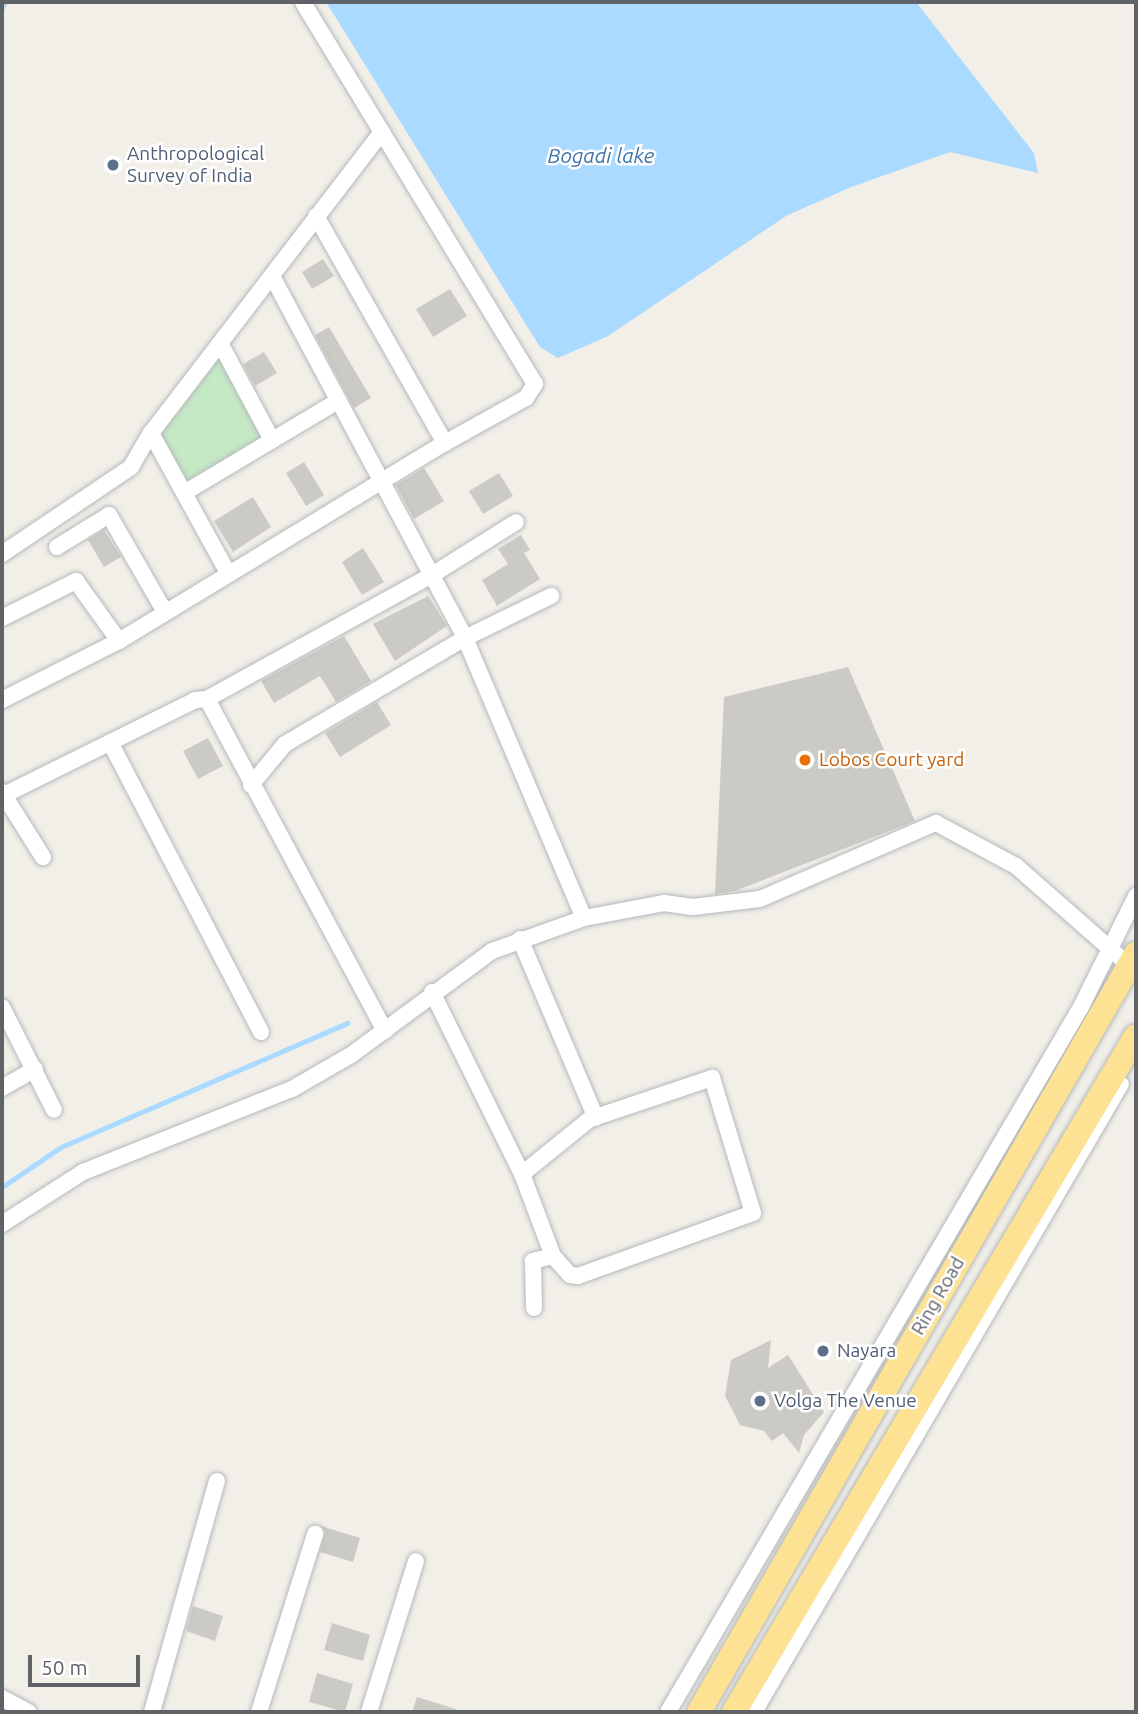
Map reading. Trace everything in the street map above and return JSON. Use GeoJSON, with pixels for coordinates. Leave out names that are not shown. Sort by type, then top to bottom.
{"type":"FeatureCollection","features":[{"type":"Feature","properties":{"kind":"highway","name":"Ring Road"},"geometry":{"type":"LineString","coordinates":[[699,1712],[1134,960]]}},
{"type":"Feature","properties":{"kind":"highway","name":"Ring Road"},"geometry":{"type":"LineString","coordinates":[[734,1712],[1136,1036]]}},
{"type":"Feature","properties":{"kind":"street"},"geometry":{"type":"LineString","coordinates":[[2,701],[118,641],[228,573],[383,484],[445,443],[526,398],[536,384],[303,2]]}},
{"type":"Feature","properties":{"kind":"street"},"geometry":{"type":"LineString","coordinates":[[2,554],[131,467],[150,433],[382,132]]}},
{"type":"Feature","properties":{"kind":"street"},"geometry":{"type":"LineString","coordinates":[[316,216],[445,443]]}},
{"type":"Feature","properties":{"kind":"street"},"geometry":{"type":"LineString","coordinates":[[272,276],[465,638],[584,918]]}},
{"type":"Feature","properties":{"kind":"street"},"geometry":{"type":"LineString","coordinates":[[220,344],[272,440]]}},
{"type":"Feature","properties":{"kind":"street"},"geometry":{"type":"LineString","coordinates":[[184,493],[338,401]]}},
{"type":"Feature","properties":{"kind":"street"},"geometry":{"type":"LineString","coordinates":[[150,433],[228,573]]}},
{"type":"Feature","properties":{"kind":"street"},"geometry":{"type":"LineString","coordinates":[[57,547],[109,516],[165,612]]}},
{"type":"Feature","properties":{"kind":"street"},"geometry":{"type":"LineString","coordinates":[[43,857],[3,793],[195,700],[208,699],[432,575],[516,522]]}},
{"type":"Feature","properties":{"kind":"street"},"geometry":{"type":"LineString","coordinates":[[2,618],[76,581],[118,641]]}},
{"type":"Feature","properties":{"kind":"street"},"geometry":{"type":"LineString","coordinates":[[251,785],[285,744],[465,638],[551,596]]}},
{"type":"Feature","properties":{"kind":"street"},"geometry":{"type":"LineString","coordinates":[[208,699],[251,785],[384,1031]]}},
{"type":"Feature","properties":{"kind":"street"},"geometry":{"type":"LineString","coordinates":[[110,742],[261,1032]]}},
{"type":"Feature","properties":{"kind":"street"},"geometry":{"type":"LineString","coordinates":[[2,1224],[83,1172],[292,1089],[384,1031],[432,992],[492,951],[584,918],[664,903],[693,906],[760,899],[936,823],[1016,866],[1111,950],[1134,960]]}},
{"type":"Feature","properties":{"kind":"street"},"geometry":{"type":"LineString","coordinates":[[668,1712],[1111,950],[1136,896]]}},
{"type":"Feature","properties":{"kind":"street"},"geometry":{"type":"LineString","coordinates":[[520,939],[596,1118]]}},
{"type":"Feature","properties":{"kind":"street"},"geometry":{"type":"LineString","coordinates":[[432,992],[522,1174],[553,1256],[570,1275],[578,1276],[753,1213],[712,1078],[596,1118],[522,1174]]}},
{"type":"Feature","properties":{"kind":"street"},"geometry":{"type":"LineString","coordinates":[[2,1007],[54,1110]]}},
{"type":"Feature","properties":{"kind":"street"},"geometry":{"type":"LineString","coordinates":[[754,1712],[1136,1057]]}},
{"type":"Feature","properties":{"kind":"street"},"geometry":{"type":"LineString","coordinates":[[2,1087],[35,1069]]}},
{"type":"Feature","properties":{"kind":"street"},"geometry":{"type":"LineString","coordinates":[[534,1308],[534,1261],[553,1256]]}},
{"type":"Feature","properties":{"kind":"street"},"geometry":{"type":"LineString","coordinates":[[152,1712],[217,1481]]}},
{"type":"Feature","properties":{"kind":"street"},"geometry":{"type":"LineString","coordinates":[[259,1712],[315,1534]]}},
{"type":"Feature","properties":{"kind":"street"},"geometry":{"type":"LineString","coordinates":[[369,1712],[416,1561]]}},
{"type":"Feature","properties":{"kind":"street"},"geometry":{"type":"LineString","coordinates":[[2,1698],[28,1712]]}},
{"type":"Feature","properties":{"kind":"green space"},"geometry":{"type":"Polygon","coordinates":[[[217,351],[266,438],[188,485],[158,430],[217,351]]]}},
{"type":"Feature","properties":{"kind":"water","name":"Bogadi lake"},"geometry":{"type":"Polygon","coordinates":[[[326,2],[916,2],[1034,153],[1038,173],[950,152],[851,187],[786,216],[608,336],[558,358],[540,347],[326,2]]]}},
{"type":"Feature","properties":{"kind":"building"},"geometry":{"type":"Polygon","coordinates":[[[323,259],[334,276],[312,289],[302,272],[323,259]]]}},
{"type":"Feature","properties":{"kind":"building"},"geometry":{"type":"Polygon","coordinates":[[[450,289],[467,316],[433,337],[416,309],[450,289]]]}},
{"type":"Feature","properties":{"kind":"building"},"geometry":{"type":"Polygon","coordinates":[[[329,327],[371,398],[354,408],[315,335],[329,327]]]}},
{"type":"Feature","properties":{"kind":"building"},"geometry":{"type":"Polygon","coordinates":[[[264,352],[277,373],[255,386],[243,364],[264,352]]]}},
{"type":"Feature","properties":{"kind":"building"},"geometry":{"type":"Polygon","coordinates":[[[304,462],[324,495],[306,506],[286,473],[304,462]]]}},
{"type":"Feature","properties":{"kind":"building"},"geometry":{"type":"Polygon","coordinates":[[[424,468],[444,501],[414,519],[396,485],[424,468]]]}},
{"type":"Feature","properties":{"kind":"building"},"geometry":{"type":"Polygon","coordinates":[[[499,473],[513,496],[483,514],[469,491],[499,473]]]}},
{"type":"Feature","properties":{"kind":"building"},"geometry":{"type":"Polygon","coordinates":[[[253,497],[271,527],[233,552],[214,521],[253,497]]]}},
{"type":"Feature","properties":{"kind":"building"},"geometry":{"type":"Polygon","coordinates":[[[104,530],[121,557],[104,567],[88,540],[104,530]]]}},
{"type":"Feature","properties":{"kind":"building"},"geometry":{"type":"Polygon","coordinates":[[[521,535],[530,550],[524,553],[540,579],[497,606],[482,580],[508,564],[498,549],[521,535]]]}},
{"type":"Feature","properties":{"kind":"building"},"geometry":{"type":"Polygon","coordinates":[[[363,548],[384,582],[362,595],[342,562],[363,548]]]}},
{"type":"Feature","properties":{"kind":"building"},"geometry":{"type":"Polygon","coordinates":[[[428,596],[447,626],[395,661],[373,624],[428,596]]]}},
{"type":"Feature","properties":{"kind":"building"},"geometry":{"type":"Polygon","coordinates":[[[344,636],[371,681],[336,702],[320,676],[274,703],[261,681],[344,636]]]}},
{"type":"Feature","properties":{"kind":"building","name":"Lobos Court yard"},"geometry":{"type":"Polygon","coordinates":[[[848,667],[915,821],[735,891],[715,894],[724,697],[848,667]]]}},
{"type":"Feature","properties":{"kind":"building"},"geometry":{"type":"Polygon","coordinates":[[[377,702],[391,725],[340,757],[325,733],[377,702]]]}},
{"type":"Feature","properties":{"kind":"building"},"geometry":{"type":"Polygon","coordinates":[[[208,738],[223,766],[198,779],[183,751],[208,738]]]}},
{"type":"Feature","properties":{"kind":"building","name":"Volga The Venue"},"geometry":{"type":"Polygon","coordinates":[[[771,1340],[768,1368],[788,1355],[824,1412],[804,1435],[799,1453],[783,1433],[772,1441],[764,1431],[740,1425],[725,1396],[731,1360],[771,1340]]]}},
{"type":"Feature","properties":{"kind":"building"},"geometry":{"type":"Polygon","coordinates":[[[321,1526],[360,1538],[353,1562],[320,1552],[325,1532],[321,1526]]]}},
{"type":"Feature","properties":{"kind":"building"},"geometry":{"type":"Polygon","coordinates":[[[193,1606],[223,1616],[215,1641],[186,1631],[193,1606]]]}},
{"type":"Feature","properties":{"kind":"building"},"geometry":{"type":"Polygon","coordinates":[[[332,1623],[370,1635],[363,1661],[324,1650],[332,1623]]]}},
{"type":"Feature","properties":{"kind":"building"},"geometry":{"type":"Polygon","coordinates":[[[317,1673],[353,1684],[345,1712],[309,1702],[317,1673]]]}},
{"type":"Feature","properties":{"kind":"building"},"geometry":{"type":"Polygon","coordinates":[[[417,1697],[456,1709],[455,1712],[412,1712],[417,1697]]]}},
{"type":"Feature","properties":{"kind":"waterway"},"geometry":{"type":"LineString","coordinates":[[2,8],[5,2]]}},
{"type":"Feature","properties":{"kind":"waterway"},"geometry":{"type":"LineString","coordinates":[[2,1187],[61,1147],[347,1023]]}},
{"type":"Feature","properties":{"kind":"place","name":"Anthropological Survey of India"},"geometry":{"type":"Point","coordinates":[113,165]}},
{"type":"Feature","properties":{"kind":"place","name":"Lobos Court yard"},"geometry":{"type":"Point","coordinates":[805,760]}},
{"type":"Feature","properties":{"kind":"place","name":"Nayara"},"geometry":{"type":"Point","coordinates":[823,1351]}},
{"type":"Feature","properties":{"kind":"place","name":"Volga The Venue"},"geometry":{"type":"Point","coordinates":[760,1401]}}]}
